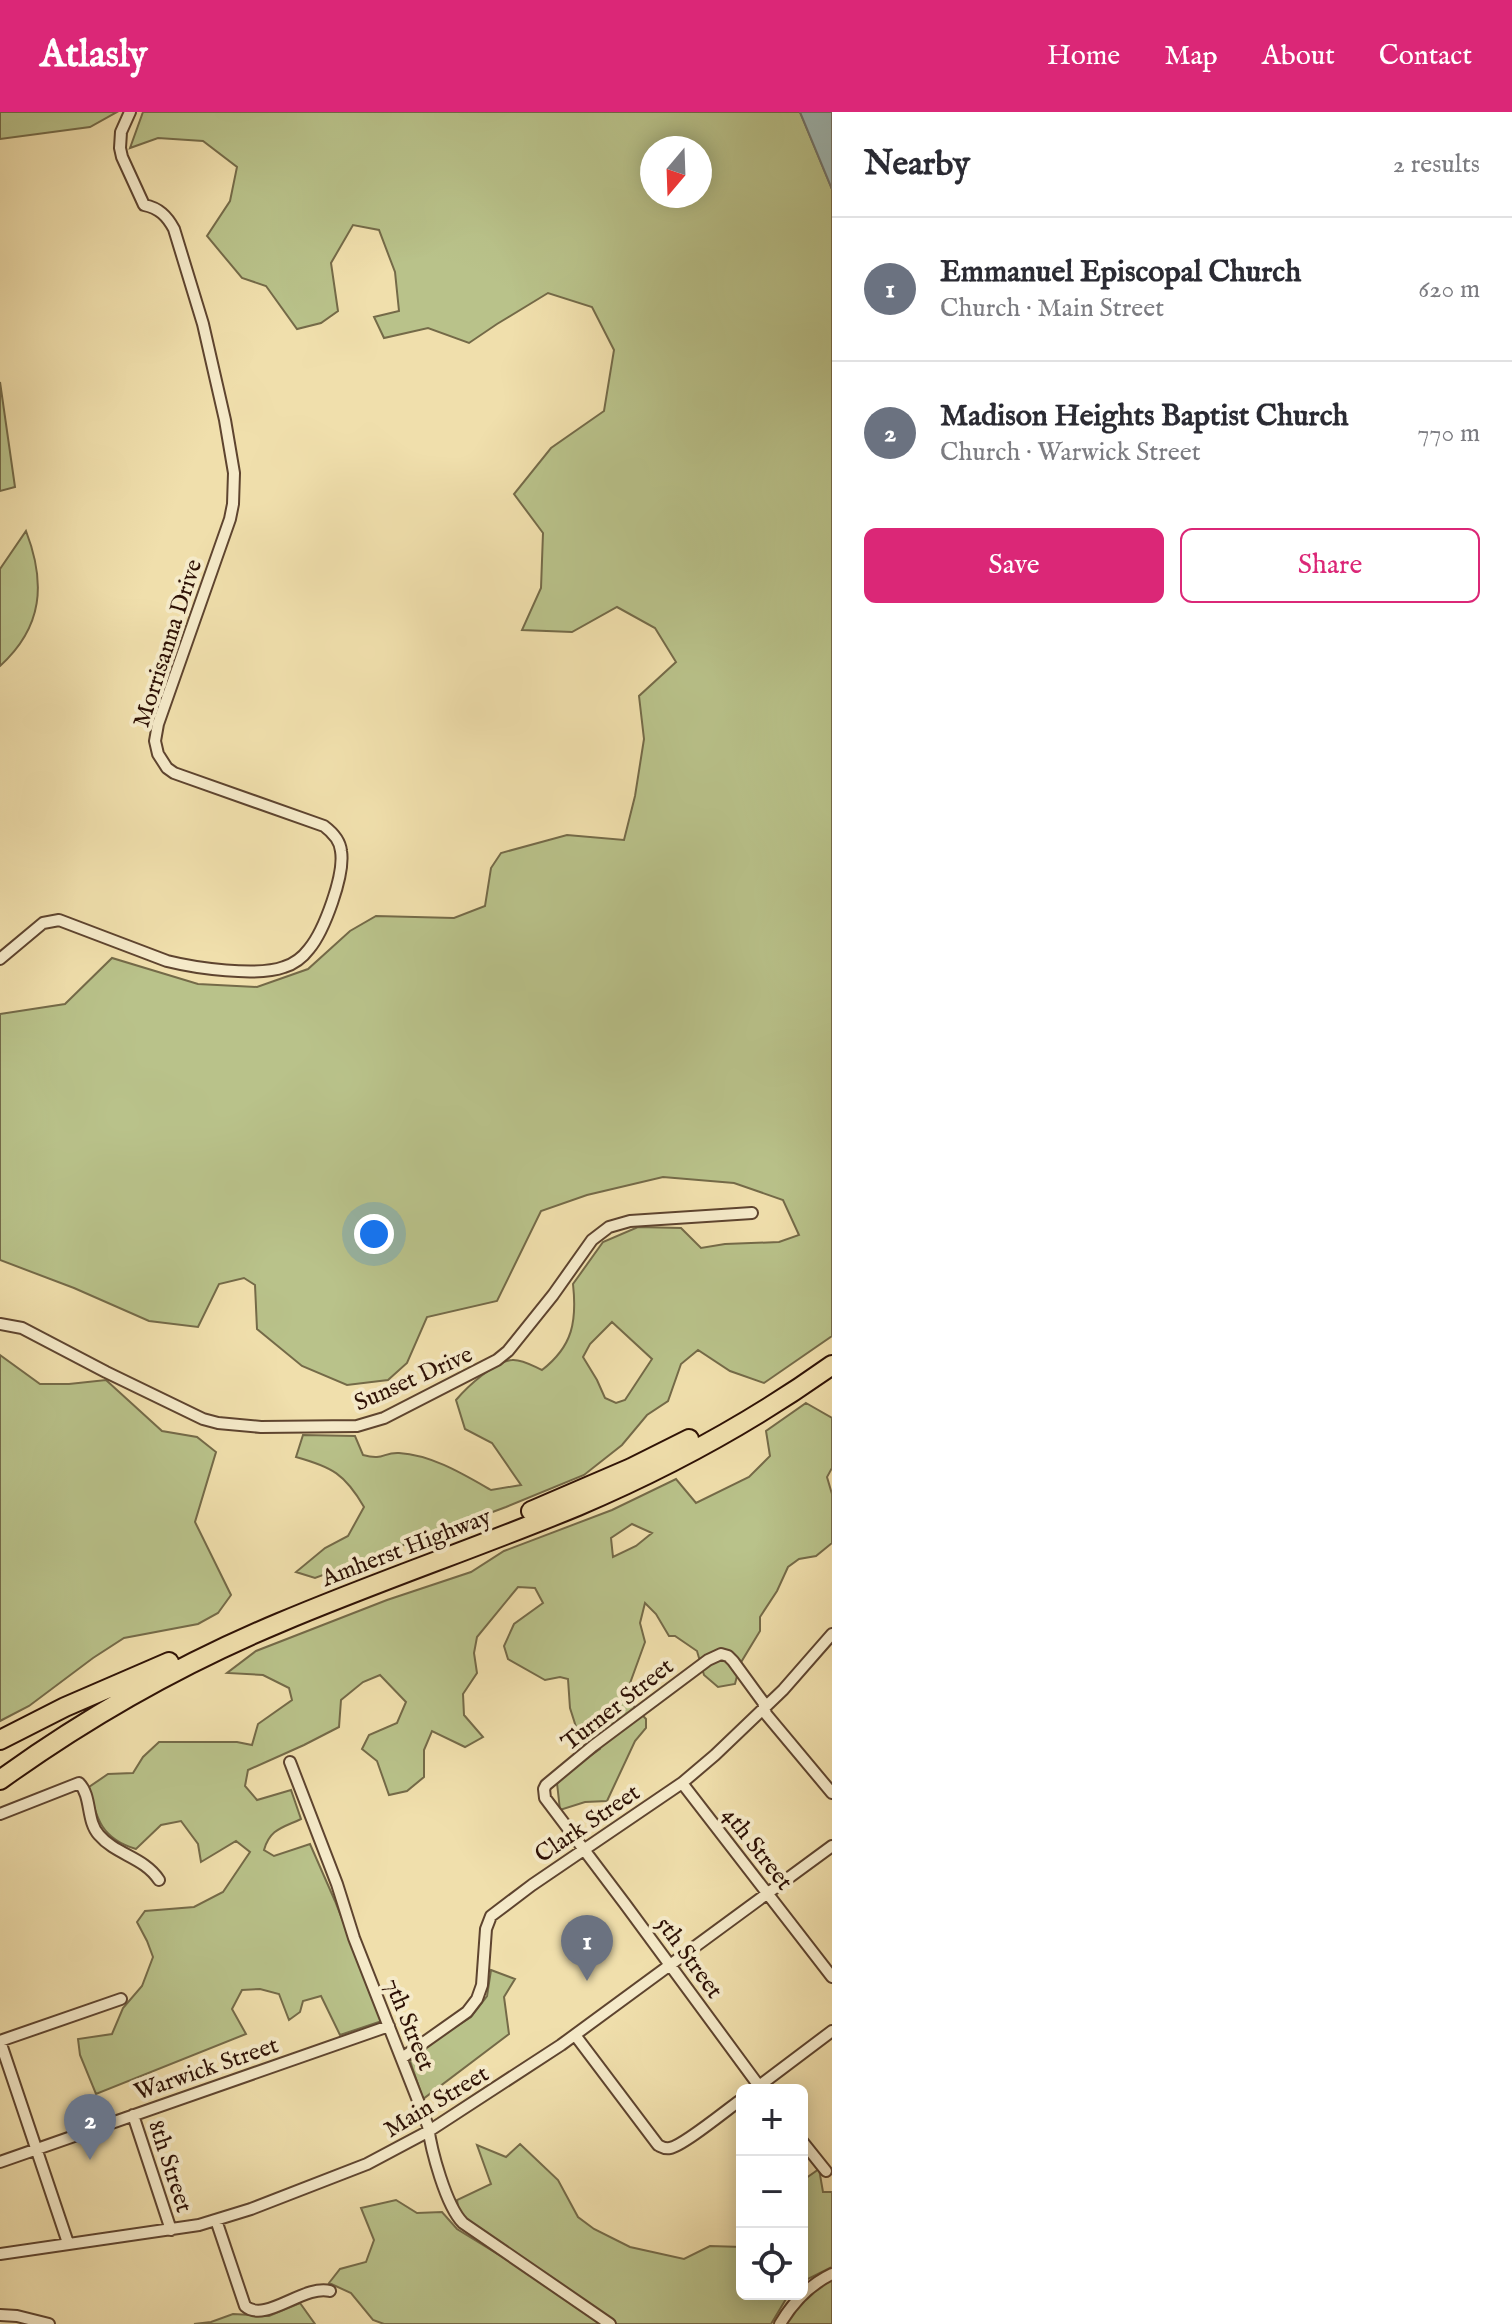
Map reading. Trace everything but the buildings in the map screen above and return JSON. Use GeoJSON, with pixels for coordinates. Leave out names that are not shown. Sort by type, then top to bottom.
{"type":"FeatureCollection","features":[{"type":"Feature","properties":{"kind":"highway","name":"Amherst Highway"},"geometry":{"type":"LineString","coordinates":[[0,1766],[92,1705],[169,1662],[346,1583],[540,1508],[631,1468],[718,1424],[832,1353]]}},
{"type":"Feature","properties":{"kind":"highway","name":"Amherst Highway"},"geometry":{"type":"LineString","coordinates":[[0,1780],[65,1736],[170,1675],[277,1624],[565,1511],[637,1479],[744,1420],[832,1365]]}},
{"type":"Feature","properties":{"kind":"highway"},"geometry":{"type":"LineString","coordinates":[[0,1740],[65,1707],[169,1662]]}},
{"type":"Feature","properties":{"kind":"highway"},"geometry":{"type":"LineString","coordinates":[[0,1788],[65,1736]]}},
{"type":"Feature","properties":{"kind":"street","name":"Morrisanna Drive"},"geometry":{"type":"LineString","coordinates":[[0,959],[43,923],[59,920],[185,966],[251,970],[285,967],[303,956],[318,934],[342,862],[340,845],[324,826],[174,773],[158,754],[155,741],[163,707],[230,519],[234,473],[203,324],[174,229],[164,214],[144,205],[122,157],[120,141],[130,112]]}},
{"type":"Feature","properties":{"kind":"street","name":"Sunset Drive"},"geometry":{"type":"LineString","coordinates":[[0,1324],[22,1328],[203,1419],[297,1429],[357,1426],[384,1418],[497,1360],[508,1351],[553,1295],[592,1240],[609,1227],[630,1221],[752,1213]]}},
{"type":"Feature","properties":{"kind":"street","name":"Clark Street"},"geometry":{"type":"LineString","coordinates":[[402,2058],[473,2005],[482,1985],[486,1929],[491,1916],[682,1783],[765,1706],[832,1634]]}},
{"type":"Feature","properties":{"kind":"street","name":"Turner Street"},"geometry":{"type":"LineString","coordinates":[[583,1850],[545,1798],[544,1789],[593,1746],[716,1655],[728,1656],[733,1661],[765,1706]]}},
{"type":"Feature","properties":{"kind":"street"},"geometry":{"type":"LineString","coordinates":[[765,1706],[766,1714],[832,1793]]}},
{"type":"Feature","properties":{"kind":"street","name":"7th Street"},"geometry":{"type":"LineString","coordinates":[[290,1762],[429,2131],[432,2149],[458,2218],[610,2324]]}},
{"type":"Feature","properties":{"kind":"street"},"geometry":{"type":"LineString","coordinates":[[0,1814],[75,1783],[82,1785],[92,1824],[101,1838],[144,1863],[159,1880]]}},
{"type":"Feature","properties":{"kind":"street","name":"4th Street"},"geometry":{"type":"LineString","coordinates":[[682,1783],[832,1977]]}},
{"type":"Feature","properties":{"kind":"street","name":"Main Street"},"geometry":{"type":"LineString","coordinates":[[0,2254],[171,2230],[216,2220],[344,2175],[429,2131],[575,2035],[832,1846]]}},
{"type":"Feature","properties":{"kind":"street","name":"5th Street"},"geometry":{"type":"LineString","coordinates":[[583,1850],[671,1966],[754,2084]]}},
{"type":"Feature","properties":{"kind":"street"},"geometry":{"type":"LineString","coordinates":[[68,2243],[0,2041],[121,1999]]}},
{"type":"Feature","properties":{"kind":"street","name":"Warwick Street"},"geometry":{"type":"LineString","coordinates":[[0,2162],[389,2026]]}},
{"type":"Feature","properties":{"kind":"street"},"geometry":{"type":"LineString","coordinates":[[764,2084],[832,2031]]}},
{"type":"Feature","properties":{"kind":"street"},"geometry":{"type":"LineString","coordinates":[[575,2035],[662,2148],[671,2148],[736,2103]]}},
{"type":"Feature","properties":{"kind":"street","name":"8th Street"},"geometry":{"type":"LineString","coordinates":[[133,2115],[171,2230]]}},
{"type":"Feature","properties":{"kind":"street"},"geometry":{"type":"LineString","coordinates":[[808,2148],[826,2171]]}},
{"type":"Feature","properties":{"kind":"street","name":"8th Street"},"geometry":{"type":"LineString","coordinates":[[216,2220],[245,2306],[250,2310],[262,2313],[319,2289],[330,2291]]}},
{"type":"Feature","properties":{"kind":"street"},"geometry":{"type":"LineString","coordinates":[[780,2324],[804,2293],[832,2274]]}},
{"type":"Feature","properties":{"kind":"street"},"geometry":{"type":"LineString","coordinates":[[0,2315],[49,2324]]}},
{"type":"Feature","properties":{"kind":"green space"},"geometry":{"type":"Polygon","coordinates":[[[0,112],[117,112],[90,127],[0,139],[0,112]]]}},
{"type":"Feature","properties":{"kind":"green space"},"geometry":{"type":"Polygon","coordinates":[[[143,112],[800,112],[832,189],[832,1336],[764,1383],[730,1371],[698,1350],[681,1364],[668,1401],[647,1415],[622,1445],[584,1475],[315,1578],[296,1572],[325,1548],[348,1536],[364,1507],[336,1473],[296,1457],[303,1435],[355,1436],[363,1455],[379,1457],[399,1453],[423,1457],[491,1490],[521,1485],[492,1443],[465,1429],[456,1400],[482,1376],[505,1361],[520,1361],[542,1370],[552,1361],[571,1332],[573,1284],[603,1242],[638,1227],[681,1228],[701,1248],[779,1242],[799,1235],[783,1200],[734,1183],[663,1177],[587,1195],[541,1211],[497,1301],[427,1317],[407,1363],[388,1380],[347,1385],[302,1366],[257,1329],[255,1285],[244,1278],[219,1284],[198,1327],[149,1321],[0,1260],[0,1014],[65,1004],[112,958],[198,984],[257,987],[308,969],[350,931],[376,916],[454,918],[485,906],[491,868],[501,853],[567,835],[624,840],[644,739],[639,696],[676,662],[655,628],[617,607],[572,632],[522,630],[541,588],[543,533],[514,494],[551,448],[604,411],[614,350],[592,307],[548,293],[469,343],[428,328],[384,338],[374,317],[399,311],[395,272],[379,230],[353,225],[331,263],[338,311],[321,323],[297,329],[266,286],[242,278],[207,236],[230,201],[237,167],[203,141],[158,138],[130,148],[143,112]],[[612,1322],[590,1344],[583,1357],[605,1398],[616,1403],[625,1400],[652,1359],[612,1322]]]}},
{"type":"Feature","properties":{"kind":"green space"},"geometry":{"type":"Polygon","coordinates":[[[0,382],[15,487],[0,491],[0,382]]]}},
{"type":"Feature","properties":{"kind":"green space"},"geometry":{"type":"Polygon","coordinates":[[[26,531],[36,569],[37,603],[25,636],[0,666],[0,569],[26,531]]]}},
{"type":"Feature","properties":{"kind":"green space"},"geometry":{"type":"Polygon","coordinates":[[[0,1355],[40,1384],[106,1380],[162,1431],[197,1437],[216,1452],[195,1522],[231,1595],[218,1613],[198,1624],[124,1638],[29,1706],[0,1721],[0,1355]]]}},
{"type":"Feature","properties":{"kind":"green space"},"geometry":{"type":"Polygon","coordinates":[[[806,1403],[832,1418],[832,1468],[827,1477],[832,1494],[832,1543],[816,1556],[799,1559],[788,1567],[760,1617],[760,1631],[740,1664],[735,1684],[718,1687],[704,1675],[697,1651],[675,1636],[669,1636],[656,1614],[645,1603],[640,1623],[645,1642],[625,1697],[646,1719],[646,1728],[635,1741],[607,1801],[585,1802],[560,1810],[557,1783],[600,1749],[604,1729],[577,1730],[570,1708],[568,1679],[545,1680],[508,1659],[504,1646],[514,1624],[543,1603],[535,1588],[518,1587],[477,1637],[474,1653],[477,1673],[463,1694],[464,1715],[483,1737],[465,1747],[432,1731],[424,1750],[424,1777],[407,1791],[389,1795],[377,1761],[362,1749],[369,1735],[397,1723],[406,1702],[380,1675],[363,1682],[341,1700],[339,1727],[248,1770],[245,1786],[257,1800],[291,1790],[301,1819],[273,1833],[264,1850],[274,1856],[310,1844],[382,2021],[340,2035],[321,1996],[303,2001],[300,2012],[289,2020],[279,1994],[260,1989],[242,1990],[232,2009],[246,2034],[96,2094],[80,2055],[78,2039],[112,2034],[123,2008],[142,1986],[153,1957],[137,1922],[145,1911],[194,1907],[223,1892],[250,1852],[236,1841],[201,1862],[198,1844],[181,1821],[161,1825],[136,1849],[125,1845],[115,1840],[102,1826],[89,1787],[108,1774],[133,1773],[143,1757],[159,1742],[237,1742],[252,1745],[258,1724],[292,1700],[289,1688],[263,1675],[227,1673],[256,1651],[387,1600],[471,1572],[504,1551],[612,1510],[676,1479],[696,1503],[749,1477],[770,1456],[766,1431],[806,1403]],[[632,1524],[611,1538],[613,1557],[636,1546],[652,1533],[632,1524]]]}},
{"type":"Feature","properties":{"kind":"green space"},"geometry":{"type":"Polygon","coordinates":[[[491,1970],[515,1979],[504,1997],[509,2034],[423,2099],[410,2061],[433,2041],[471,2017],[487,1996],[491,1970]]]}},
{"type":"Feature","properties":{"kind":"green space"},"geometry":{"type":"Polygon","coordinates":[[[520,2144],[558,2180],[578,2217],[630,2247],[684,2259],[710,2246],[736,2247],[736,2300],[785,2300],[771,2324],[384,2324],[373,2320],[351,2293],[329,2283],[340,2269],[366,2262],[374,2240],[361,2208],[396,2200],[417,2213],[442,2212],[457,2229],[545,2283],[549,2278],[459,2214],[457,2200],[491,2184],[477,2145],[506,2157],[520,2144]]]}},
{"type":"Feature","properties":{"kind":"green space"},"geometry":{"type":"Polygon","coordinates":[[[819,2169],[823,2192],[832,2192],[832,2267],[808,2279],[808,2228],[808,2177],[819,2169]]]}},
{"type":"Feature","properties":{"kind":"green space"},"geometry":{"type":"Polygon","coordinates":[[[832,2278],[832,2324],[784,2324],[803,2300],[808,2300],[808,2294],[832,2278]]]}},
{"type":"Feature","properties":{"kind":"green space"},"geometry":{"type":"Polygon","coordinates":[[[300,2303],[315,2324],[194,2324],[233,2314],[269,2316],[300,2303]]]}},
{"type":"Feature","properties":{"kind":"water"},"geometry":{"type":"Polygon","coordinates":[[[800,112],[832,112],[832,189],[800,112]]]}},
{"type":"Feature","properties":{"kind":"place","name":"Emmanuel Episcopal Church"},"geometry":{"type":"Point","coordinates":[587,1981]}},
{"type":"Feature","properties":{"kind":"place","name":"Madison Heights Baptist Church"},"geometry":{"type":"Point","coordinates":[90,2160]}}]}
